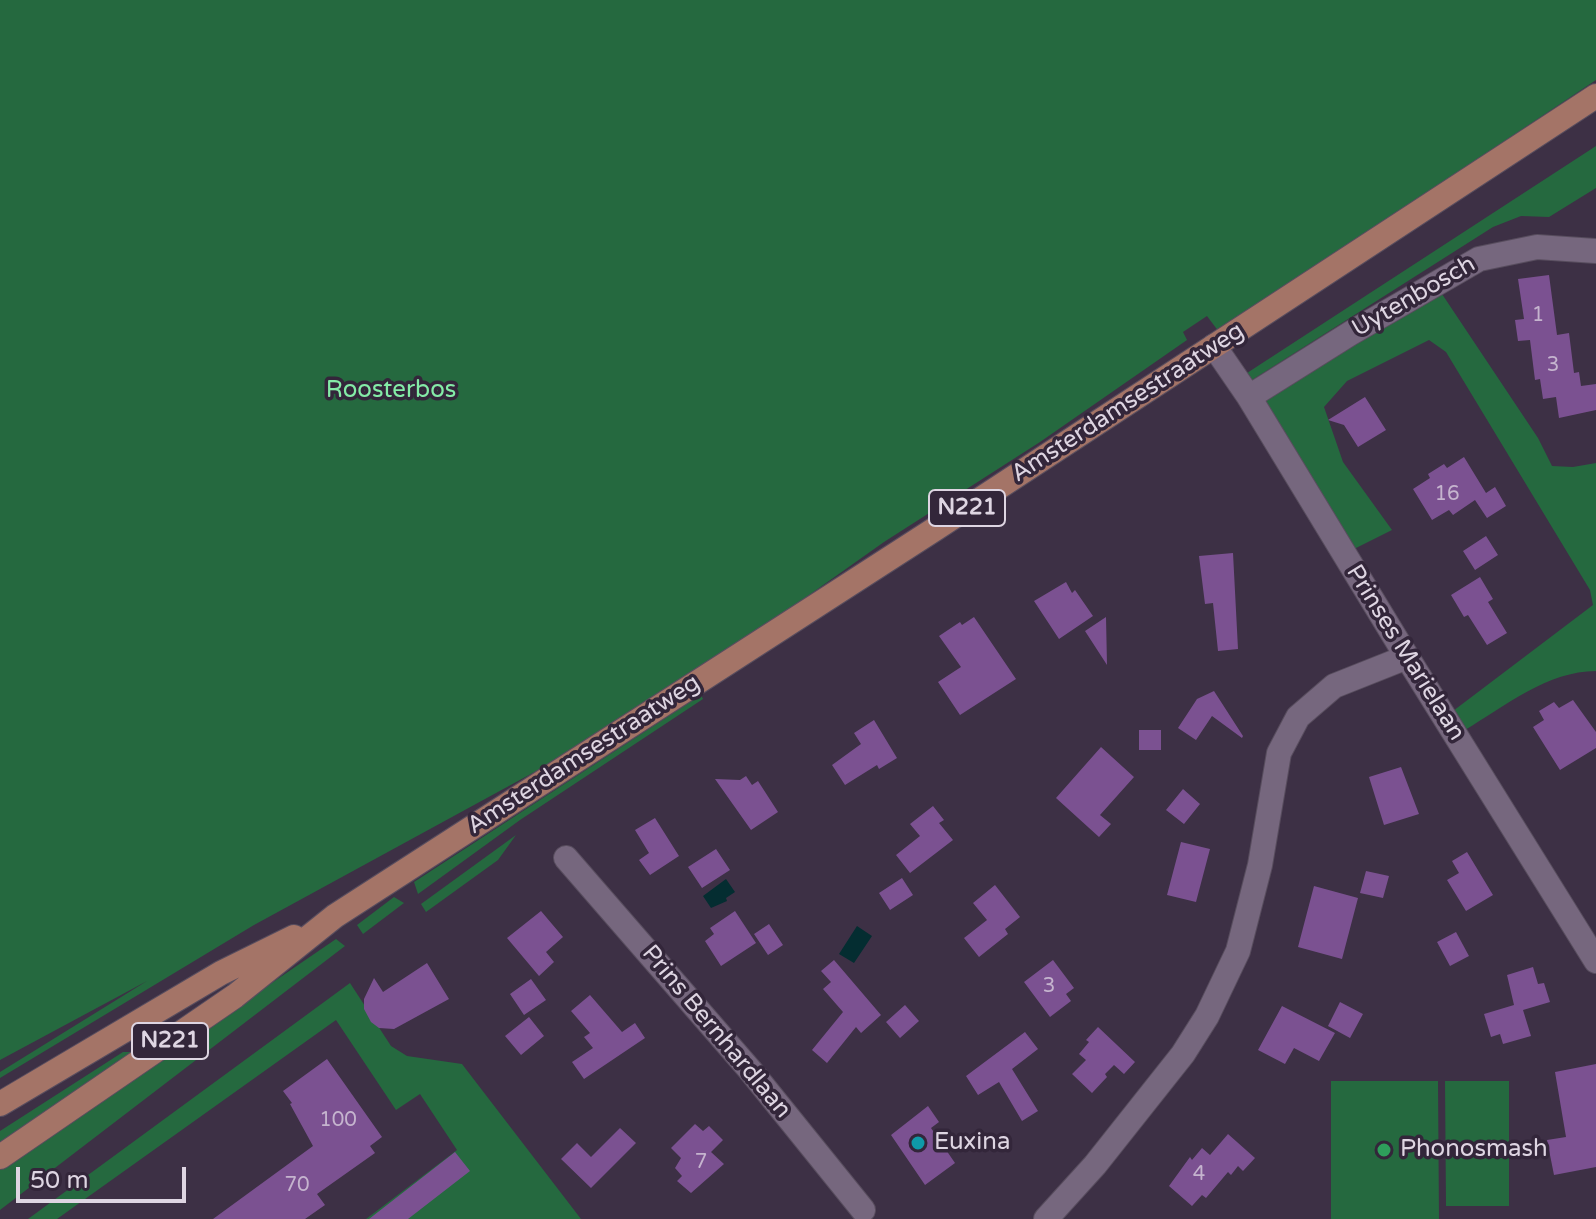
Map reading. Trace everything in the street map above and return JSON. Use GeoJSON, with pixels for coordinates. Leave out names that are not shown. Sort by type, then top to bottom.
{"type":"FeatureCollection","features":[{"type":"Feature","properties":{"kind":"main road","name":"Amsterdamsestraatweg"},"geometry":{"type":"LineString","coordinates":[[0,1157],[235,996],[335,916],[1596,96]]}},
{"type":"Feature","properties":{"kind":"main road","name":"Amsterdamsestraatweg"},"geometry":{"type":"LineString","coordinates":[[0,1104],[221,973],[335,916]]}},
{"type":"Feature","properties":{"kind":"street","name":"Uytenbosch"},"geometry":{"type":"LineString","coordinates":[[1249,397],[1351,333],[1479,259],[1537,247],[1596,251]]}},
{"type":"Feature","properties":{"kind":"street","name":"Prinses Marielaan"},"geometry":{"type":"LineString","coordinates":[[1214,346],[1249,397],[1596,961]]}},
{"type":"Feature","properties":{"kind":"street"},"geometry":{"type":"LineString","coordinates":[[1046,1219],[1105,1152],[1183,1054],[1207,1016],[1238,951],[1260,865],[1279,753],[1298,717],[1334,686],[1407,657]]}},
{"type":"Feature","properties":{"kind":"street","name":"Prins Bernhardlaan"},"geometry":{"type":"LineString","coordinates":[[566,858],[750,1070],[859,1216]]}},
{"type":"Feature","properties":{"kind":"green space","name":"Roosterbos"},"geometry":{"type":"Polygon","coordinates":[[[0,0],[1596,0],[1596,80],[1219,332],[1207,316],[1183,332],[1187,340],[1040,442],[884,542],[771,622],[540,769],[254,925],[0,1078],[0,1072],[147,981],[0,1060],[0,0]]]}},
{"type":"Feature","properties":{"kind":"green space"},"geometry":{"type":"Polygon","coordinates":[[[1596,146],[1596,188],[1549,217],[1521,216],[1493,227],[1252,380],[1247,373],[1596,146]]]}},
{"type":"Feature","properties":{"kind":"green space"},"geometry":{"type":"Polygon","coordinates":[[[1438,288],[1538,438],[1552,466],[1573,467],[1596,463],[1596,671],[1544,683],[1465,730],[1453,711],[1593,605],[1590,590],[1446,352],[1429,340],[1347,381],[1324,407],[1343,462],[1392,530],[1354,549],[1263,399],[1438,288]]]}},
{"type":"Feature","properties":{"kind":"green space"},"geometry":{"type":"Polygon","coordinates":[[[701,695],[703,699],[520,820],[418,894],[414,882],[701,695]]]}},
{"type":"Feature","properties":{"kind":"green space"},"geometry":{"type":"Polygon","coordinates":[[[516,835],[498,860],[426,912],[421,904],[516,835]]]}},
{"type":"Feature","properties":{"kind":"green space"},"geometry":{"type":"Polygon","coordinates":[[[394,897],[404,903],[363,934],[357,925],[394,897]]]}},
{"type":"Feature","properties":{"kind":"green space"},"geometry":{"type":"Polygon","coordinates":[[[336,939],[345,946],[0,1210],[0,1169],[336,939]]]}},
{"type":"Feature","properties":{"kind":"green space"},"geometry":{"type":"Polygon","coordinates":[[[350,983],[391,1046],[407,1056],[462,1064],[581,1219],[366,1219],[457,1150],[420,1094],[396,1110],[336,1020],[57,1219],[28,1219],[350,983]]]}},
{"type":"Feature","properties":{"kind":"green space"},"geometry":{"type":"Polygon","coordinates":[[[123,1052],[137,1052],[0,1147],[0,1131],[123,1052]]]}},
{"type":"Feature","properties":{"kind":"green space","name":"Phonosmash"},"geometry":{"type":"Polygon","coordinates":[[[1331,1081],[1438,1081],[1439,1219],[1331,1219],[1331,1081]]]}},
{"type":"Feature","properties":{"kind":"green space","name":"Phonosmash"},"geometry":{"type":"Polygon","coordinates":[[[1445,1081],[1509,1081],[1509,1206],[1446,1206],[1445,1081]]]}},
{"type":"Feature","properties":{"kind":"shaded area"},"geometry":{"type":"Polygon","coordinates":[[[726,879],[735,892],[726,898],[727,901],[711,908],[703,896],[726,879]]]}},
{"type":"Feature","properties":{"kind":"shaded area"},"geometry":{"type":"Polygon","coordinates":[[[857,926],[872,936],[854,963],[839,954],[857,926]]]}},
{"type":"Feature","properties":{"kind":"building"},"geometry":{"type":"Polygon","coordinates":[[[1549,275],[1557,335],[1569,333],[1574,373],[1579,372],[1581,386],[1596,384],[1596,410],[1559,418],[1556,397],[1543,399],[1540,379],[1535,380],[1530,340],[1518,341],[1515,320],[1524,319],[1518,279],[1549,275]]]}},
{"type":"Feature","properties":{"kind":"building"},"geometry":{"type":"Polygon","coordinates":[[[1365,397],[1386,430],[1358,447],[1344,425],[1328,420],[1365,397]]]}},
{"type":"Feature","properties":{"kind":"building"},"geometry":{"type":"Polygon","coordinates":[[[1464,457],[1486,493],[1495,487],[1506,506],[1487,518],[1475,500],[1453,515],[1449,510],[1432,520],[1413,489],[1430,478],[1428,474],[1444,464],[1447,468],[1464,457]]]}},
{"type":"Feature","properties":{"kind":"building"},"geometry":{"type":"Polygon","coordinates":[[[1486,536],[1498,555],[1475,570],[1463,551],[1486,536]]]}},
{"type":"Feature","properties":{"kind":"building"},"geometry":{"type":"Polygon","coordinates":[[[1233,553],[1238,649],[1218,651],[1213,603],[1205,604],[1199,556],[1233,553]]]}},
{"type":"Feature","properties":{"kind":"building"},"geometry":{"type":"Polygon","coordinates":[[[1480,577],[1493,599],[1488,602],[1507,633],[1487,645],[1451,595],[1480,577]]]}},
{"type":"Feature","properties":{"kind":"building"},"geometry":{"type":"Polygon","coordinates":[[[1066,582],[1093,616],[1059,639],[1034,601],[1066,582]]]}},
{"type":"Feature","properties":{"kind":"building"},"geometry":{"type":"Polygon","coordinates":[[[974,617],[1016,679],[960,715],[938,682],[961,667],[939,636],[974,617]]]}},
{"type":"Feature","properties":{"kind":"building"},"geometry":{"type":"Polygon","coordinates":[[[1106,617],[1107,665],[1085,631],[1106,617]]]}},
{"type":"Feature","properties":{"kind":"building"},"geometry":{"type":"Polygon","coordinates":[[[1214,691],[1242,738],[1212,716],[1196,740],[1178,728],[1197,699],[1214,691]]]}},
{"type":"Feature","properties":{"kind":"building"},"geometry":{"type":"Polygon","coordinates":[[[1573,700],[1596,732],[1596,748],[1560,770],[1533,727],[1544,720],[1539,711],[1554,702],[1559,708],[1573,700]]]}},
{"type":"Feature","properties":{"kind":"building"},"geometry":{"type":"Polygon","coordinates":[[[874,720],[897,758],[879,769],[877,765],[845,785],[832,765],[861,744],[854,733],[874,720]]]}},
{"type":"Feature","properties":{"kind":"building"},"geometry":{"type":"Polygon","coordinates":[[[1139,730],[1161,730],[1161,750],[1139,750],[1139,730]]]}},
{"type":"Feature","properties":{"kind":"building"},"geometry":{"type":"Polygon","coordinates":[[[1101,747],[1134,777],[1100,815],[1111,824],[1099,837],[1056,798],[1101,747]]]}},
{"type":"Feature","properties":{"kind":"building"},"geometry":{"type":"Polygon","coordinates":[[[1401,767],[1419,814],[1384,825],[1369,777],[1401,767]]]}},
{"type":"Feature","properties":{"kind":"building"},"geometry":{"type":"Polygon","coordinates":[[[746,776],[752,785],[758,781],[778,812],[751,830],[715,779],[740,780],[746,776]]]}},
{"type":"Feature","properties":{"kind":"building"},"geometry":{"type":"Polygon","coordinates":[[[1183,789],[1200,804],[1184,824],[1166,810],[1183,789]]]}},
{"type":"Feature","properties":{"kind":"building"},"geometry":{"type":"Polygon","coordinates":[[[933,806],[944,820],[939,823],[953,840],[910,873],[896,855],[920,836],[910,824],[933,806]]]}},
{"type":"Feature","properties":{"kind":"building"},"geometry":{"type":"Polygon","coordinates":[[[655,818],[679,856],[650,875],[639,860],[649,853],[635,830],[655,818]]]}},
{"type":"Feature","properties":{"kind":"building"},"geometry":{"type":"Polygon","coordinates":[[[1181,842],[1210,849],[1196,902],[1167,895],[1181,842]]]}},
{"type":"Feature","properties":{"kind":"building"},"geometry":{"type":"Polygon","coordinates":[[[716,849],[730,870],[702,888],[688,867],[716,849]]]}},
{"type":"Feature","properties":{"kind":"building"},"geometry":{"type":"Polygon","coordinates":[[[1467,852],[1493,895],[1466,911],[1447,880],[1459,873],[1452,861],[1467,852]]]}},
{"type":"Feature","properties":{"kind":"building"},"geometry":{"type":"Polygon","coordinates":[[[1366,871],[1389,876],[1383,898],[1360,893],[1366,871]]]}},
{"type":"Feature","properties":{"kind":"building"},"geometry":{"type":"Polygon","coordinates":[[[902,878],[913,895],[890,910],[879,893],[902,878]]]}},
{"type":"Feature","properties":{"kind":"building"},"geometry":{"type":"Polygon","coordinates":[[[995,885],[1020,917],[1005,929],[1008,934],[979,957],[964,938],[987,920],[973,903],[995,885]]]}},
{"type":"Feature","properties":{"kind":"building"},"geometry":{"type":"Polygon","coordinates":[[[1314,886],[1358,898],[1342,959],[1298,947],[1314,886]]]}},
{"type":"Feature","properties":{"kind":"building"},"geometry":{"type":"Polygon","coordinates":[[[541,911],[563,937],[546,952],[554,962],[539,976],[507,938],[541,911]]]}},
{"type":"Feature","properties":{"kind":"building"},"geometry":{"type":"Polygon","coordinates":[[[735,911],[756,943],[721,966],[705,941],[714,934],[710,928],[735,911]]]}},
{"type":"Feature","properties":{"kind":"building"},"geometry":{"type":"Polygon","coordinates":[[[769,924],[783,945],[768,955],[754,934],[769,924]]]}},
{"type":"Feature","properties":{"kind":"building"},"geometry":{"type":"Polygon","coordinates":[[[1456,932],[1469,956],[1450,966],[1437,942],[1456,932]]]}},
{"type":"Feature","properties":{"kind":"building"},"geometry":{"type":"Polygon","coordinates":[[[834,960],[881,1015],[861,1033],[856,1027],[827,1063],[812,1050],[843,1012],[823,989],[831,982],[821,971],[834,960]]]}},
{"type":"Feature","properties":{"kind":"building"},"geometry":{"type":"Polygon","coordinates":[[[1053,960],[1074,988],[1066,994],[1071,1001],[1050,1017],[1024,982],[1053,960]]]}},
{"type":"Feature","properties":{"kind":"building"},"geometry":{"type":"Polygon","coordinates":[[[427,963],[449,999],[394,1029],[379,1028],[371,1022],[364,1009],[364,999],[374,978],[383,992],[427,963]]]}},
{"type":"Feature","properties":{"kind":"building"},"geometry":{"type":"Polygon","coordinates":[[[1533,967],[1538,984],[1544,983],[1550,1002],[1523,1010],[1531,1036],[1503,1044],[1500,1034],[1491,1037],[1484,1014],[1514,1005],[1507,975],[1533,967]]]}},
{"type":"Feature","properties":{"kind":"building"},"geometry":{"type":"Polygon","coordinates":[[[531,979],[546,1000],[524,1015],[510,994],[531,979]]]}},
{"type":"Feature","properties":{"kind":"building"},"geometry":{"type":"Polygon","coordinates":[[[590,995],[622,1032],[635,1023],[645,1038],[584,1079],[572,1062],[593,1048],[584,1037],[590,1033],[571,1011],[590,995]]]}},
{"type":"Feature","properties":{"kind":"building"},"geometry":{"type":"Polygon","coordinates":[[[1340,1002],[1363,1014],[1350,1038],[1328,1026],[1340,1002]]]}},
{"type":"Feature","properties":{"kind":"building"},"geometry":{"type":"Polygon","coordinates":[[[905,1005],[919,1021],[900,1038],[886,1022],[905,1005]]]}},
{"type":"Feature","properties":{"kind":"building"},"geometry":{"type":"Polygon","coordinates":[[[1282,1006],[1335,1033],[1319,1061],[1294,1048],[1285,1064],[1258,1050],[1282,1006]]]}},
{"type":"Feature","properties":{"kind":"building"},"geometry":{"type":"Polygon","coordinates":[[[529,1017],[544,1036],[521,1055],[505,1036],[529,1017]]]}},
{"type":"Feature","properties":{"kind":"building"},"geometry":{"type":"Polygon","coordinates":[[[1098,1027],[1135,1062],[1124,1074],[1114,1065],[1092,1093],[1072,1074],[1086,1060],[1079,1054],[1098,1027]]]}},
{"type":"Feature","properties":{"kind":"building"},"geometry":{"type":"Polygon","coordinates":[[[1025,1032],[1038,1049],[1012,1069],[1038,1111],[1022,1121],[999,1082],[978,1095],[966,1076],[1025,1032]]]}},
{"type":"Feature","properties":{"kind":"building"},"geometry":{"type":"Polygon","coordinates":[[[327,1059],[382,1137],[370,1146],[375,1153],[317,1194],[325,1205],[305,1219],[213,1219],[313,1146],[283,1091],[327,1059]]]}},
{"type":"Feature","properties":{"kind":"building"},"geometry":{"type":"Polygon","coordinates":[[[1596,1064],[1596,1167],[1554,1175],[1547,1140],[1566,1137],[1555,1072],[1596,1064]]]}},
{"type":"Feature","properties":{"kind":"building","name":"Euxina"},"geometry":{"type":"Polygon","coordinates":[[[928,1106],[939,1122],[931,1128],[955,1163],[925,1185],[891,1135],[928,1106]]]}},
{"type":"Feature","properties":{"kind":"building"},"geometry":{"type":"Polygon","coordinates":[[[695,1124],[703,1131],[709,1126],[723,1140],[711,1152],[724,1164],[691,1193],[677,1181],[682,1176],[675,1168],[681,1158],[671,1148],[695,1124]]]}},
{"type":"Feature","properties":{"kind":"building"},"geometry":{"type":"Polygon","coordinates":[[[620,1128],[636,1143],[591,1188],[561,1159],[577,1143],[591,1157],[620,1128]]]}},
{"type":"Feature","properties":{"kind":"building"},"geometry":{"type":"Polygon","coordinates":[[[1228,1134],[1255,1158],[1243,1171],[1238,1166],[1231,1175],[1228,1172],[1206,1198],[1202,1195],[1192,1206],[1169,1186],[1190,1157],[1192,1160],[1202,1148],[1210,1155],[1228,1134]]]}},
{"type":"Feature","properties":{"kind":"building"},"geometry":{"type":"Polygon","coordinates":[[[455,1152],[470,1171],[408,1219],[369,1219],[455,1152]]]}},
{"type":"Feature","properties":{"kind":"place","name":"Euxina"},"geometry":{"type":"Point","coordinates":[918,1143]}},
{"type":"Feature","properties":{"kind":"place","name":"Phonosmash"},"geometry":{"type":"Point","coordinates":[1384,1150]}}]}
